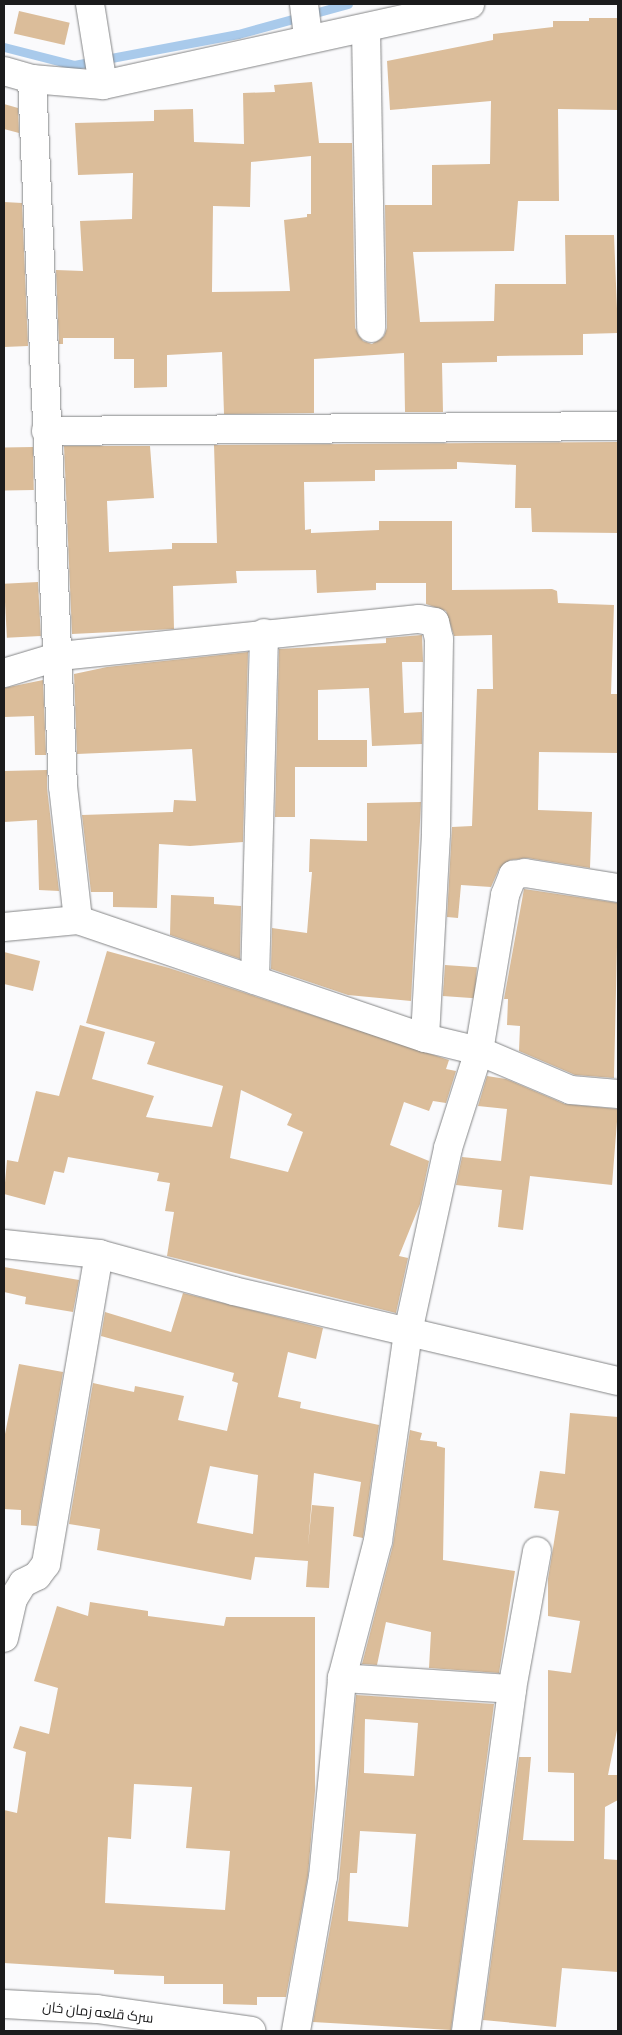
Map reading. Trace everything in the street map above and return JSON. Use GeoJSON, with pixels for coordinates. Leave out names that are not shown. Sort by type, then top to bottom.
{"type":"FeatureCollection","features":[{"type":"Feature","properties":{"kind":"street"},"geometry":{"type":"LineString","coordinates":[[90,4],[103,85]]}},
{"type":"Feature","properties":{"kind":"street"},"geometry":{"type":"LineString","coordinates":[[304,4],[308,37]]}},
{"type":"Feature","properties":{"kind":"street"},"geometry":{"type":"LineString","coordinates":[[4,71],[32,79],[103,85],[266,51],[308,37],[366,29],[458,4]]}},
{"type":"Feature","properties":{"kind":"street"},"geometry":{"type":"LineString","coordinates":[[366,29],[371,328]]}},
{"type":"Feature","properties":{"kind":"street"},"geometry":{"type":"LineString","coordinates":[[32,79],[46,430],[60,656],[64,786],[78,920]]}},
{"type":"Feature","properties":{"kind":"street"},"geometry":{"type":"LineString","coordinates":[[46,430],[618,426]]}},
{"type":"Feature","properties":{"kind":"street"},"geometry":{"type":"LineString","coordinates":[[4,673],[60,656],[264,633],[419,619],[435,622],[439,639],[436,834],[424,1038]]}},
{"type":"Feature","properties":{"kind":"street"},"geometry":{"type":"LineString","coordinates":[[255,980],[264,633]]}},
{"type":"Feature","properties":{"kind":"street"},"geometry":{"type":"LineString","coordinates":[[296,2031],[323,1877],[342,1678],[378,1541],[408,1332],[448,1148],[479,1051],[505,895],[513,875],[525,873],[618,888]]}},
{"type":"Feature","properties":{"kind":"street"},"geometry":{"type":"LineString","coordinates":[[4,927],[78,920],[424,1038],[479,1051],[570,1090],[618,1094]]}},
{"type":"Feature","properties":{"kind":"street"},"geometry":{"type":"LineString","coordinates":[[4,1244],[99,1254],[234,1291],[618,1381]]}},
{"type":"Feature","properties":{"kind":"street"},"geometry":{"type":"LineString","coordinates":[[4,1638],[14,1599],[22,1583],[37,1576],[46,1564],[99,1254]]}},
{"type":"Feature","properties":{"kind":"street"},"geometry":{"type":"LineString","coordinates":[[466,2031],[512,1689],[537,1551]]}},
{"type":"Feature","properties":{"kind":"street"},"geometry":{"type":"LineString","coordinates":[[342,1678],[512,1689]]}},
{"type":"Feature","properties":{"kind":"street","name":"سرک قلعه زمان خان"},"geometry":{"type":"LineString","coordinates":[[4,2004],[97,2020],[251,2031]]}},
{"type":"Feature","properties":{"kind":"building"},"geometry":{"type":"Polygon","coordinates":[[[19,11],[70,23],[64,45],[14,33],[19,11]]]}},
{"type":"Feature","properties":{"kind":"building"},"geometry":{"type":"Polygon","coordinates":[[[589,18],[618,18],[618,110],[558,109],[559,201],[518,201],[514,251],[413,252],[420,322],[494,321],[495,284],[566,284],[565,235],[614,235],[618,333],[583,334],[583,355],[497,356],[497,362],[442,363],[443,412],[405,412],[404,353],[314,359],[314,413],[224,414],[222,352],[167,355],[167,387],[134,388],[134,359],[114,359],[114,338],[63,338],[63,344],[59,344],[56,270],[83,271],[80,221],[132,219],[133,173],[78,175],[75,123],[154,121],[154,110],[193,109],[194,142],[244,144],[243,93],[275,92],[274,85],[312,82],[319,143],[352,143],[355,328],[363,341],[372,344],[384,336],[387,328],[385,205],[432,205],[432,165],[490,164],[491,101],[390,110],[387,61],[493,40],[493,34],[553,27],[553,21],[589,21],[589,18]],[[311,156],[251,162],[250,207],[213,206],[212,292],[290,291],[284,220],[307,217],[307,214],[311,214],[311,156]]]}},
{"type":"Feature","properties":{"kind":"building"},"geometry":{"type":"Polygon","coordinates":[[[4,104],[18,108],[19,133],[4,129],[4,104]]]}},
{"type":"Feature","properties":{"kind":"building"},"geometry":{"type":"Polygon","coordinates":[[[4,202],[22,203],[28,346],[4,347],[4,202]]]}},
{"type":"Feature","properties":{"kind":"building"},"geometry":{"type":"Polygon","coordinates":[[[618,442],[618,533],[532,532],[531,508],[515,508],[516,465],[457,462],[457,469],[375,470],[375,481],[304,482],[305,530],[311,529],[311,533],[379,530],[379,521],[452,521],[452,590],[552,589],[557,591],[558,603],[614,605],[611,694],[618,694],[618,753],[539,752],[538,810],[592,812],[590,868],[527,858],[510,860],[499,869],[491,887],[461,885],[458,918],[447,917],[452,827],[472,826],[477,689],[493,689],[492,635],[454,636],[446,611],[426,604],[426,583],[376,583],[376,590],[317,593],[316,570],[236,571],[237,583],[173,586],[174,629],[72,634],[64,446],[150,446],[154,498],[107,501],[109,552],[172,549],[172,543],[217,543],[214,445],[618,442]]]}},
{"type":"Feature","properties":{"kind":"building"},"geometry":{"type":"Polygon","coordinates":[[[33,447],[34,490],[5,490],[4,448],[33,447]]]}},
{"type":"Feature","properties":{"kind":"building"},"geometry":{"type":"Polygon","coordinates":[[[38,582],[41,636],[7,638],[4,584],[38,582]]]}},
{"type":"Feature","properties":{"kind":"building"},"geometry":{"type":"Polygon","coordinates":[[[422,635],[423,662],[402,662],[404,713],[422,712],[422,744],[372,746],[369,688],[318,690],[318,740],[367,740],[367,767],[295,767],[295,817],[275,817],[279,649],[386,643],[386,638],[422,635]]]}},
{"type":"Feature","properties":{"kind":"building"},"geometry":{"type":"Polygon","coordinates":[[[248,652],[243,842],[190,846],[159,844],[157,908],[113,907],[113,892],[91,892],[82,815],[173,812],[174,800],[196,801],[192,749],[77,754],[74,674],[107,667],[248,652]]]}},
{"type":"Feature","properties":{"kind":"building"},"geometry":{"type":"Polygon","coordinates":[[[43,680],[46,755],[35,755],[34,716],[4,717],[4,688],[43,680]]]}},
{"type":"Feature","properties":{"kind":"building"},"geometry":{"type":"Polygon","coordinates":[[[47,770],[47,788],[59,891],[39,890],[37,820],[4,822],[4,771],[47,770]]]}},
{"type":"Feature","properties":{"kind":"building"},"geometry":{"type":"Polygon","coordinates":[[[421,802],[411,1001],[348,995],[271,969],[272,928],[307,933],[312,872],[309,872],[310,839],[367,841],[367,803],[421,802]]]}},
{"type":"Feature","properties":{"kind":"building"},"geometry":{"type":"Polygon","coordinates":[[[524,889],[618,903],[614,1078],[575,1075],[519,1051],[520,1026],[507,1025],[508,999],[504,999],[524,889]]]}},
{"type":"Feature","properties":{"kind":"building"},"geometry":{"type":"Polygon","coordinates":[[[171,895],[214,897],[214,904],[241,906],[240,959],[170,935],[171,895]]]}},
{"type":"Feature","properties":{"kind":"building"},"geometry":{"type":"Polygon","coordinates":[[[107,951],[169,968],[449,1060],[446,1069],[456,1071],[446,1103],[433,1101],[429,1111],[404,1102],[390,1145],[429,1161],[420,1204],[399,1256],[408,1258],[396,1313],[167,1256],[174,1212],[165,1211],[170,1183],[157,1181],[159,1173],[68,1157],[64,1173],[54,1171],[45,1205],[4,1194],[7,1160],[18,1162],[36,1091],[59,1096],[80,1025],[105,1032],[92,1079],[154,1096],[146,1117],[212,1127],[223,1086],[147,1064],[155,1042],[86,1023],[107,951]],[[241,1090],[230,1158],[288,1172],[303,1132],[287,1125],[292,1114],[241,1090]]]}},
{"type":"Feature","properties":{"kind":"building"},"geometry":{"type":"Polygon","coordinates":[[[4,952],[40,961],[33,991],[4,984],[4,952]]]}},
{"type":"Feature","properties":{"kind":"building"},"geometry":{"type":"Polygon","coordinates":[[[445,965],[477,967],[475,998],[443,996],[445,965]]]}},
{"type":"Feature","properties":{"kind":"building"},"geometry":{"type":"Polygon","coordinates":[[[487,1076],[506,1079],[565,1104],[618,1109],[612,1185],[530,1176],[523,1230],[498,1227],[502,1190],[456,1185],[462,1157],[501,1161],[507,1109],[478,1106],[487,1076]]]}},
{"type":"Feature","properties":{"kind":"building"},"geometry":{"type":"Polygon","coordinates":[[[4,1267],[79,1280],[73,1312],[25,1304],[26,1297],[4,1292],[4,1267]]]}},
{"type":"Feature","properties":{"kind":"building"},"geometry":{"type":"Polygon","coordinates":[[[183,1293],[323,1328],[316,1359],[288,1352],[278,1397],[301,1402],[300,1408],[379,1425],[363,1538],[353,1536],[361,1482],[314,1473],[308,1546],[312,1505],[334,1507],[329,1588],[306,1587],[308,1561],[255,1557],[251,1580],[97,1550],[100,1529],[69,1524],[93,1383],[134,1392],[135,1386],[184,1396],[178,1420],[227,1431],[238,1383],[232,1381],[234,1373],[101,1336],[105,1312],[171,1332],[183,1293]],[[210,1466],[197,1523],[253,1534],[258,1475],[210,1466]]]}},
{"type":"Feature","properties":{"kind":"building"},"geometry":{"type":"Polygon","coordinates":[[[19,1364],[63,1372],[37,1526],[21,1525],[21,1510],[4,1509],[4,1439],[19,1364]]]}},
{"type":"Feature","properties":{"kind":"building"},"geometry":{"type":"Polygon","coordinates":[[[570,1413],[618,1417],[618,1725],[608,1775],[618,1775],[618,1800],[605,1807],[604,1859],[618,1860],[618,1972],[562,1968],[556,2027],[483,2020],[519,1757],[531,1757],[523,1840],[574,1841],[574,1773],[548,1772],[548,1670],[571,1673],[580,1621],[548,1616],[548,1579],[559,1511],[534,1508],[540,1471],[565,1474],[570,1413]]]}},
{"type":"Feature","properties":{"kind":"building"},"geometry":{"type":"Polygon","coordinates":[[[410,1430],[422,1433],[420,1440],[437,1442],[437,1446],[445,1448],[443,1560],[515,1571],[499,1673],[429,1668],[431,1632],[386,1622],[377,1665],[362,1664],[393,1545],[410,1430]]]}},
{"type":"Feature","properties":{"kind":"building"},"geometry":{"type":"Polygon","coordinates":[[[90,1602],[148,1611],[148,1616],[224,1626],[226,1617],[315,1617],[315,1791],[308,1875],[286,1997],[257,1997],[257,2005],[223,2004],[223,1984],[164,1984],[164,1976],[114,1974],[114,1970],[4,1963],[4,1810],[17,1813],[26,1752],[13,1748],[20,1726],[49,1734],[58,1688],[34,1681],[57,1606],[88,1616],[90,1602]],[[134,1784],[131,1839],[108,1837],[105,1903],[225,1910],[230,1851],[186,1848],[192,1787],[134,1784]]]}},
{"type":"Feature","properties":{"kind":"building"},"geometry":{"type":"Polygon","coordinates":[[[356,1695],[494,1704],[451,2030],[313,2022],[339,1879],[356,1695]],[[365,1719],[364,1773],[414,1776],[418,1723],[365,1719]],[[360,1831],[357,1873],[350,1873],[348,1921],[408,1927],[416,1834],[360,1831]]]}},
{"type":"Feature","properties":{"kind":"waterway"},"geometry":{"type":"LineString","coordinates":[[4,47],[74,65],[238,34],[348,4]]}}]}
